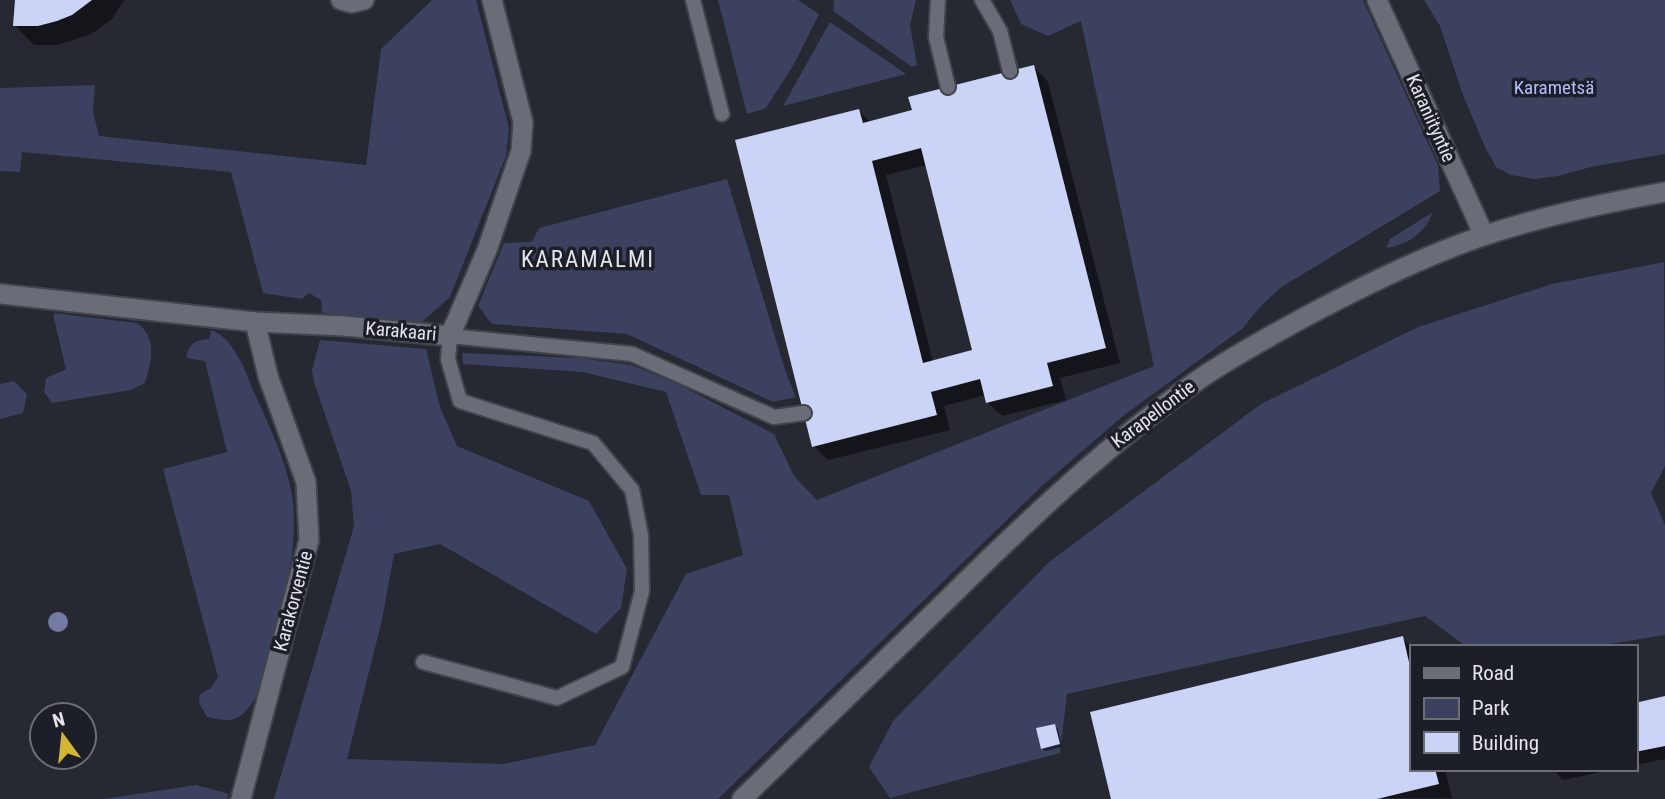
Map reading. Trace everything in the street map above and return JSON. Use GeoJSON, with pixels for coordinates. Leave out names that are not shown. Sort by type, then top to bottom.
{"type":"FeatureCollection","features":[{"type":"Feature","properties":{"kind":"street"},"geometry":{"type":"LineString","coordinates":[[341,0],[351,3],[364,0]]}},
{"type":"Feature","properties":{"kind":"street","name":"Karakaari"},"geometry":{"type":"LineString","coordinates":[[0,294],[255,322],[344,326],[450,336],[487,250],[521,151],[523,122],[492,0]]}},
{"type":"Feature","properties":{"kind":"street","name":"Karaniityntie"},"geometry":{"type":"LineString","coordinates":[[1377,0],[1483,236]]}},
{"type":"Feature","properties":{"kind":"street","name":"Karapellontie"},"geometry":{"type":"LineString","coordinates":[[741,799],[1053,497],[1131,430],[1203,377],[1263,340],[1355,290],[1421,260],[1483,236],[1617,201],[1665,192]]}},
{"type":"Feature","properties":{"kind":"street","name":"Karakorventie"},"geometry":{"type":"LineString","coordinates":[[241,799],[309,540],[306,482],[268,376],[255,322]]}},
{"type":"Feature","properties":{"kind":"lane"},"geometry":{"type":"LineString","coordinates":[[693,0],[722,114]]}},
{"type":"Feature","properties":{"kind":"lane"},"geometry":{"type":"LineString","coordinates":[[938,0],[936,37],[948,87]]}},
{"type":"Feature","properties":{"kind":"lane"},"geometry":{"type":"LineString","coordinates":[[982,0],[1000,31],[1010,71]]}},
{"type":"Feature","properties":{"kind":"lane"},"geometry":{"type":"LineString","coordinates":[[423,662],[558,698],[622,667],[642,591],[641,535],[632,490],[593,443],[460,401],[448,359],[450,336],[632,354],[774,417],[804,412]]}},
{"type":"Feature","properties":{"kind":"green space"},"geometry":{"type":"Polygon","coordinates":[[[432,0],[476,0],[509,128],[506,156],[450,297],[421,323],[322,313],[321,300],[309,293],[302,299],[263,293],[231,172],[22,152],[20,172],[0,171],[0,88],[95,85],[93,112],[99,136],[366,165],[381,49],[432,0]]]}},
{"type":"Feature","properties":{"kind":"green space"},"geometry":{"type":"Polygon","coordinates":[[[718,0],[798,0],[819,14],[794,64],[766,108],[747,114],[718,0]]]}},
{"type":"Feature","properties":{"kind":"green space"},"geometry":{"type":"Polygon","coordinates":[[[834,0],[916,0],[910,25],[917,65],[912,67],[833,11],[834,0]]]}},
{"type":"Feature","properties":{"kind":"green space"},"geometry":{"type":"Polygon","coordinates":[[[1010,0],[1363,0],[1438,165],[1440,191],[1280,288],[1243,328],[1123,416],[1042,486],[718,799],[274,799],[354,526],[351,491],[314,382],[312,370],[320,340],[426,349],[440,407],[457,446],[589,501],[627,569],[621,608],[596,634],[440,544],[394,554],[382,620],[347,759],[503,764],[595,745],[686,574],[743,555],[729,495],[701,495],[666,392],[582,372],[463,364],[462,353],[580,358],[632,365],[680,385],[774,434],[794,476],[817,500],[1154,366],[1081,21],[1048,36],[1021,24],[1010,0]]]}},
{"type":"Feature","properties":{"kind":"green space","name":"Karametsä"},"geometry":{"type":"Polygon","coordinates":[[[1424,0],[1665,0],[1665,154],[1535,179],[1511,175],[1496,167],[1463,95],[1440,26],[1424,0]]]}},
{"type":"Feature","properties":{"kind":"green space"},"geometry":{"type":"Polygon","coordinates":[[[830,22],[906,74],[783,106],[830,22]]]}},
{"type":"Feature","properties":{"kind":"green space"},"geometry":{"type":"Polygon","coordinates":[[[727,179],[786,373],[796,397],[773,402],[627,334],[492,324],[478,306],[504,243],[532,242],[539,228],[727,179]]]}},
{"type":"Feature","properties":{"kind":"green space"},"geometry":{"type":"Polygon","coordinates":[[[1433,212],[1415,237],[1386,248],[1390,239],[1433,212]]]}},
{"type":"Feature","properties":{"kind":"green space"},"geometry":{"type":"Polygon","coordinates":[[[1664,262],[1665,466],[1651,493],[1665,525],[1665,635],[1603,645],[1464,645],[1425,616],[1067,694],[1060,753],[890,798],[869,767],[893,721],[1049,562],[1261,404],[1418,327],[1552,284],[1664,262]]]}},
{"type":"Feature","properties":{"kind":"green space"},"geometry":{"type":"Polygon","coordinates":[[[54,313],[137,323],[148,335],[150,342],[151,358],[145,383],[131,390],[52,403],[44,392],[46,378],[66,369],[54,313]]]}},
{"type":"Feature","properties":{"kind":"green space"},"geometry":{"type":"Polygon","coordinates":[[[211,330],[226,340],[237,355],[276,441],[292,495],[294,519],[290,570],[257,695],[247,710],[237,718],[225,720],[207,717],[199,703],[200,694],[211,688],[218,677],[163,469],[227,452],[205,361],[186,358],[193,344],[209,339],[211,330]]]}},
{"type":"Feature","properties":{"kind":"green space"},"geometry":{"type":"Polygon","coordinates":[[[14,381],[27,394],[23,413],[0,419],[0,384],[14,381]]]}},
{"type":"Feature","properties":{"kind":"green space"},"geometry":{"type":"Polygon","coordinates":[[[196,785],[229,794],[227,799],[104,799],[196,785]]]}},
{"type":"Feature","properties":{"kind":"building"},"geometry":{"type":"Polygon","coordinates":[[[15,0],[92,0],[72,15],[57,21],[38,26],[13,26],[15,0]]]}},
{"type":"Feature","properties":{"kind":"building"},"geometry":{"type":"Polygon","coordinates":[[[1034,65],[1106,348],[1047,363],[1053,386],[986,403],[980,379],[931,392],[937,415],[812,447],[735,140],[859,109],[863,123],[912,110],[908,97],[1034,65]],[[921,148],[872,161],[923,363],[972,350],[921,148]]]}},
{"type":"Feature","properties":{"kind":"building"},"geometry":{"type":"Polygon","coordinates":[[[1403,636],[1410,667],[1410,771],[1436,771],[1439,784],[1377,799],[1111,799],[1090,712],[1403,636]]]}},
{"type":"Feature","properties":{"kind":"building"},"geometry":{"type":"Polygon","coordinates":[[[1665,696],[1665,746],[1637,752],[1637,703],[1665,696]]]}},
{"type":"Feature","properties":{"kind":"building"},"geometry":{"type":"Polygon","coordinates":[[[1055,724],[1060,744],[1041,749],[1036,728],[1055,724]]]}},
{"type":"Feature","properties":{"kind":"district","name":"KARAMALMI"},"geometry":{"type":"Point","coordinates":[588,259]}}]}
